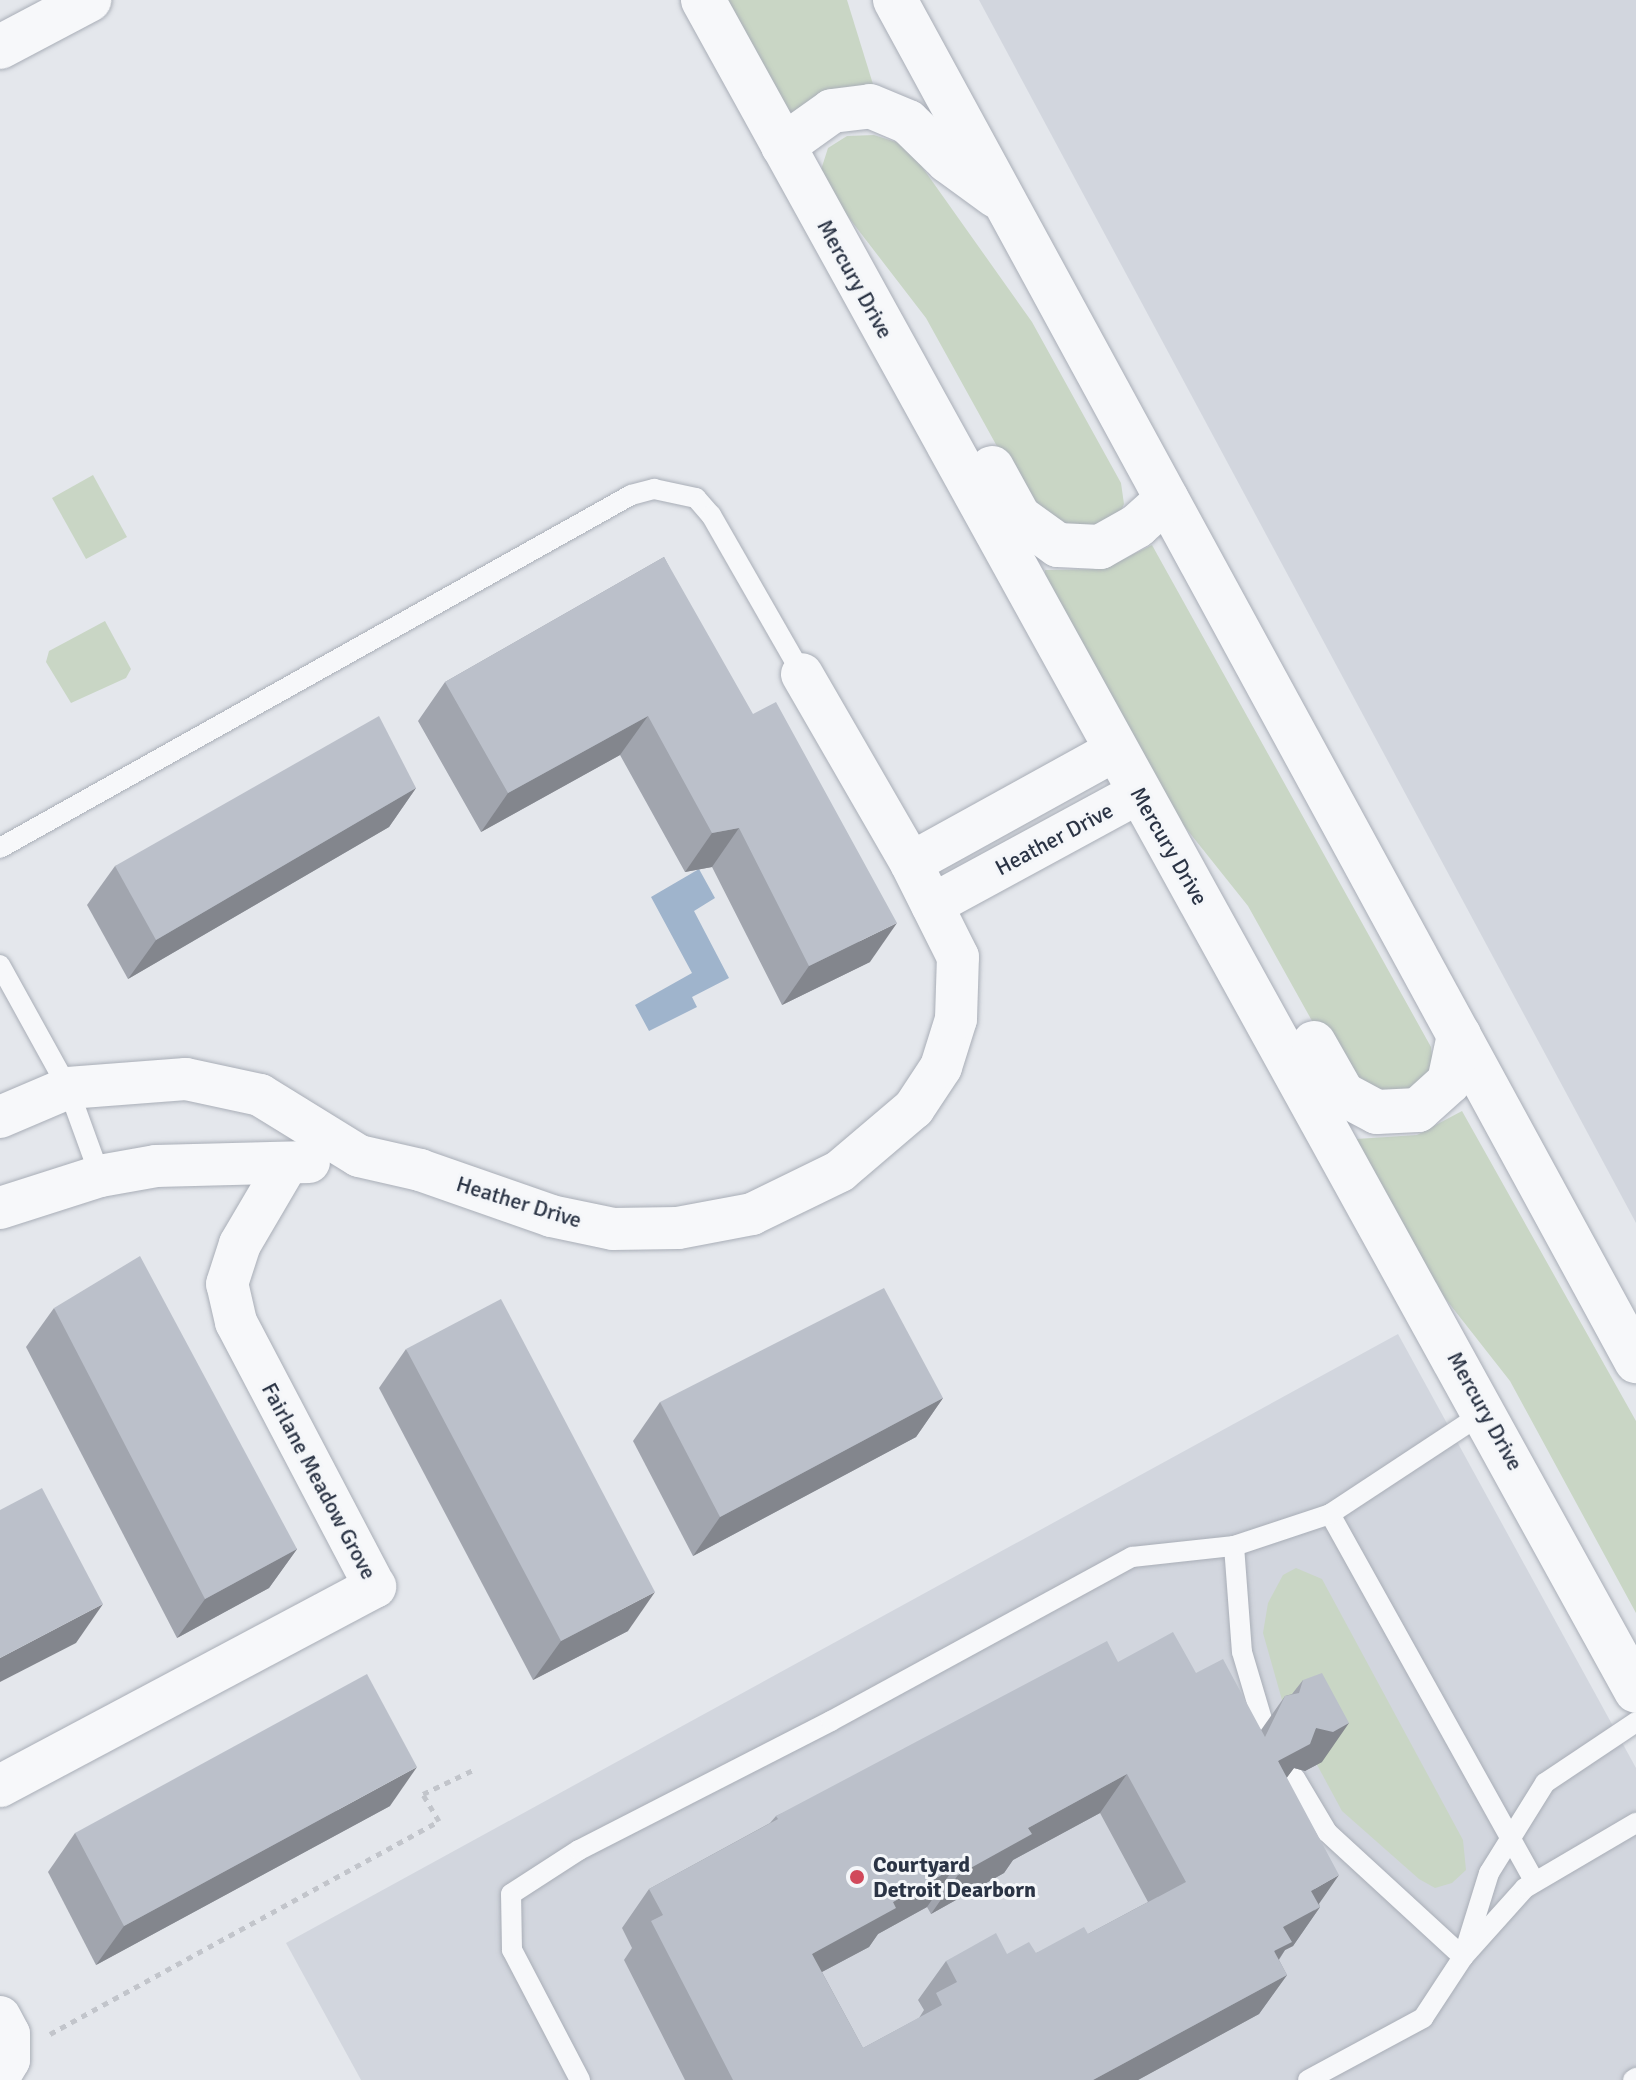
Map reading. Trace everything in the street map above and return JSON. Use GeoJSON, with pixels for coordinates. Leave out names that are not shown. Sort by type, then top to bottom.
{"type":"FeatureCollection","features":[{"type":"Feature","properties":{"kind":"street"},"geometry":{"type":"LineString","coordinates":[[0,47],[36,12],[89,0]]}},
{"type":"Feature","properties":{"kind":"street","name":"Mercury Drive"},"geometry":{"type":"LineString","coordinates":[[703,0],[1114,751],[1486,1411],[1636,1691]]}},
{"type":"Feature","properties":{"kind":"street"},"geometry":{"type":"LineString","coordinates":[[895,0],[1636,1361]]}},
{"type":"Feature","properties":{"kind":"street"},"geometry":{"type":"LineString","coordinates":[[783,146],[832,111],[870,106],[908,122],[948,161],[1005,202]]}},
{"type":"Feature","properties":{"kind":"street"},"geometry":{"type":"LineString","coordinates":[[815,205],[911,324],[1019,517],[1058,545],[1100,547],[1137,526],[1167,499]]}},
{"type":"Feature","properties":{"kind":"street"},"geometry":{"type":"LineString","coordinates":[[802,674],[932,905]]}},
{"type":"Feature","properties":{"kind":"street"},"geometry":{"type":"LineString","coordinates":[[911,863],[1114,751]]}},
{"type":"Feature","properties":{"kind":"street","name":"Heather Drive"},"geometry":{"type":"LineString","coordinates":[[0,1117],[68,1088],[186,1079],[260,1095],[359,1156],[420,1170],[551,1216],[613,1229],[678,1228],[752,1214],[840,1171],[873,1147],[914,1108],[941,1067],[956,1019],[958,957],[932,905],[1138,793]]}},
{"type":"Feature","properties":{"kind":"street"},"geometry":{"type":"LineString","coordinates":[[1164,835],[1246,926],[1343,1094],[1377,1112],[1418,1110],[1449,1082],[1459,1035]]}},
{"type":"Feature","properties":{"kind":"street","name":"Heather Drive"},"geometry":{"type":"LineString","coordinates":[[0,1208],[100,1176],[156,1166],[287,1164],[359,1156]]}},
{"type":"Feature","properties":{"kind":"street","name":"Fairlane Meadow Grove"},"geometry":{"type":"LineString","coordinates":[[0,1786],[375,1587],[236,1322],[227,1284],[240,1244],[287,1164]]}},
{"type":"Feature","properties":{"kind":"street"},"geometry":{"type":"LineString","coordinates":[[0,2017],[9,2034],[4,2067]]}},
{"type":"Feature","properties":{"kind":"lane"},"geometry":{"type":"LineString","coordinates":[[0,848],[631,495],[654,489],[696,498],[711,515],[802,674]]}},
{"type":"Feature","properties":{"kind":"lane"},"geometry":{"type":"LineString","coordinates":[[0,965],[68,1088],[100,1176]]}},
{"type":"Feature","properties":{"kind":"lane"},"geometry":{"type":"LineString","coordinates":[[580,2080],[512,1950],[511,1894],[579,1850],[831,1721],[1132,1557],[1234,1546],[1330,1514],[1486,1411]]}},
{"type":"Feature","properties":{"kind":"lane"},"geometry":{"type":"LineString","coordinates":[[1330,1514],[1535,1882]]}},
{"type":"Feature","properties":{"kind":"lane"},"geometry":{"type":"LineString","coordinates":[[1234,1546],[1242,1652],[1263,1723]]}},
{"type":"Feature","properties":{"kind":"lane"},"geometry":{"type":"LineString","coordinates":[[1463,1957],[1489,1873],[1545,1783],[1636,1722]]}},
{"type":"Feature","properties":{"kind":"lane"},"geometry":{"type":"LineString","coordinates":[[1295,1778],[1327,1832],[1463,1957]]}},
{"type":"Feature","properties":{"kind":"lane"},"geometry":{"type":"LineString","coordinates":[[1308,2080],[1423,2018],[1463,1957],[1535,1882],[1636,1823]]}},
{"type":"Feature","properties":{"kind":"path"},"geometry":{"type":"LineString","coordinates":[[4,2067],[85,2011],[439,1821],[423,1794],[473,1770]]}},
{"type":"Feature","properties":{"kind":"shaded area"},"geometry":{"type":"Polygon","coordinates":[[[979,0],[1636,0],[1636,1223],[979,0]]]}},
{"type":"Feature","properties":{"kind":"shaded area"},"geometry":{"type":"Polygon","coordinates":[[[1398,1334],[1636,1768],[1636,2080],[361,2080],[286,1943],[1398,1334]]]}},
{"type":"Feature","properties":{"kind":"green space"},"geometry":{"type":"Polygon","coordinates":[[[727,0],[847,0],[876,94],[792,117],[727,0]]]}},
{"type":"Feature","properties":{"kind":"green space"},"geometry":{"type":"Polygon","coordinates":[[[874,135],[899,143],[920,164],[1032,322],[1121,483],[1124,504],[1116,522],[1073,537],[1029,504],[926,318],[836,201],[820,173],[828,148],[847,136],[874,135]]]}},
{"type":"Feature","properties":{"kind":"green space"},"geometry":{"type":"Polygon","coordinates":[[[93,475],[127,537],[86,559],[52,498],[93,475]]]}},
{"type":"Feature","properties":{"kind":"green space"},"geometry":{"type":"Polygon","coordinates":[[[1152,545],[1431,1047],[1433,1068],[1423,1088],[1377,1101],[1336,1064],[1248,906],[1169,807],[1045,583],[1045,570],[1103,569],[1152,545]]]}},
{"type":"Feature","properties":{"kind":"green space"},"geometry":{"type":"Polygon","coordinates":[[[105,621],[131,669],[126,678],[71,703],[46,662],[49,651],[105,621]]]}},
{"type":"Feature","properties":{"kind":"green space"},"geometry":{"type":"Polygon","coordinates":[[[1462,1111],[1636,1421],[1636,1613],[1510,1381],[1419,1265],[1356,1139],[1417,1135],[1462,1111]]]}},
{"type":"Feature","properties":{"kind":"green space"},"geometry":{"type":"Polygon","coordinates":[[[1296,1568],[1322,1579],[1463,1840],[1466,1870],[1452,1883],[1435,1888],[1419,1879],[1342,1811],[1282,1700],[1263,1633],[1268,1603],[1283,1575],[1296,1568]]]}},
{"type":"Feature","properties":{"kind":"water"},"geometry":{"type":"Polygon","coordinates":[[[699,869],[715,898],[694,911],[729,978],[692,997],[697,1007],[649,1031],[635,1005],[692,973],[651,897],[699,869]]]}},
{"type":"Feature","properties":{"kind":"building"},"geometry":{"type":"Polygon","coordinates":[[[664,557],[753,714],[776,702],[897,923],[809,966],[739,828],[712,833],[648,716],[508,793],[445,682],[664,557]]]}},
{"type":"Feature","properties":{"kind":"building"},"geometry":{"type":"Polygon","coordinates":[[[379,716],[416,788],[156,940],[115,866],[379,716]]]}},
{"type":"Feature","properties":{"kind":"building"},"geometry":{"type":"Polygon","coordinates":[[[140,1256],[297,1549],[205,1599],[54,1308],[140,1256]]]}},
{"type":"Feature","properties":{"kind":"building"},"geometry":{"type":"Polygon","coordinates":[[[884,1288],[943,1398],[720,1517],[660,1402],[884,1288]]]}},
{"type":"Feature","properties":{"kind":"building"},"geometry":{"type":"Polygon","coordinates":[[[501,1299],[655,1592],[561,1641],[406,1349],[501,1299]]]}},
{"type":"Feature","properties":{"kind":"building"},"geometry":{"type":"Polygon","coordinates":[[[42,1488],[103,1604],[0,1658],[0,1510],[42,1488]]]}},
{"type":"Feature","properties":{"kind":"building","name":"Courtyard Detroit Dearborn"},"geometry":{"type":"Polygon","coordinates":[[[1173,1632],[1196,1673],[1223,1659],[1265,1737],[1285,1696],[1299,1693],[1303,1680],[1322,1673],[1349,1723],[1333,1732],[1316,1728],[1310,1744],[1278,1761],[1339,1875],[1311,1891],[1320,1907],[1283,1927],[1292,1942],[1274,1951],[1287,1975],[1093,2080],[733,2080],[651,1921],[663,1915],[649,1889],[778,1819],[776,1816],[1107,1641],[1118,1662],[1173,1632]],[[1127,1774],[1028,1828],[1032,1834],[958,1875],[954,1868],[893,1902],[896,1908],[812,1954],[863,2048],[942,2005],[936,1993],[957,1982],[946,1961],[996,1933],[1007,1954],[1029,1942],[1036,1953],[1084,1927],[1088,1934],[1186,1882],[1127,1774]]]}},
{"type":"Feature","properties":{"kind":"building"},"geometry":{"type":"Polygon","coordinates":[[[367,1674],[417,1767],[124,1926],[75,1833],[367,1674]]]}},
{"type":"Feature","properties":{"kind":"place","name":"Courtyard Detroit Dearborn"},"geometry":{"type":"Point","coordinates":[857,1877]}}]}
